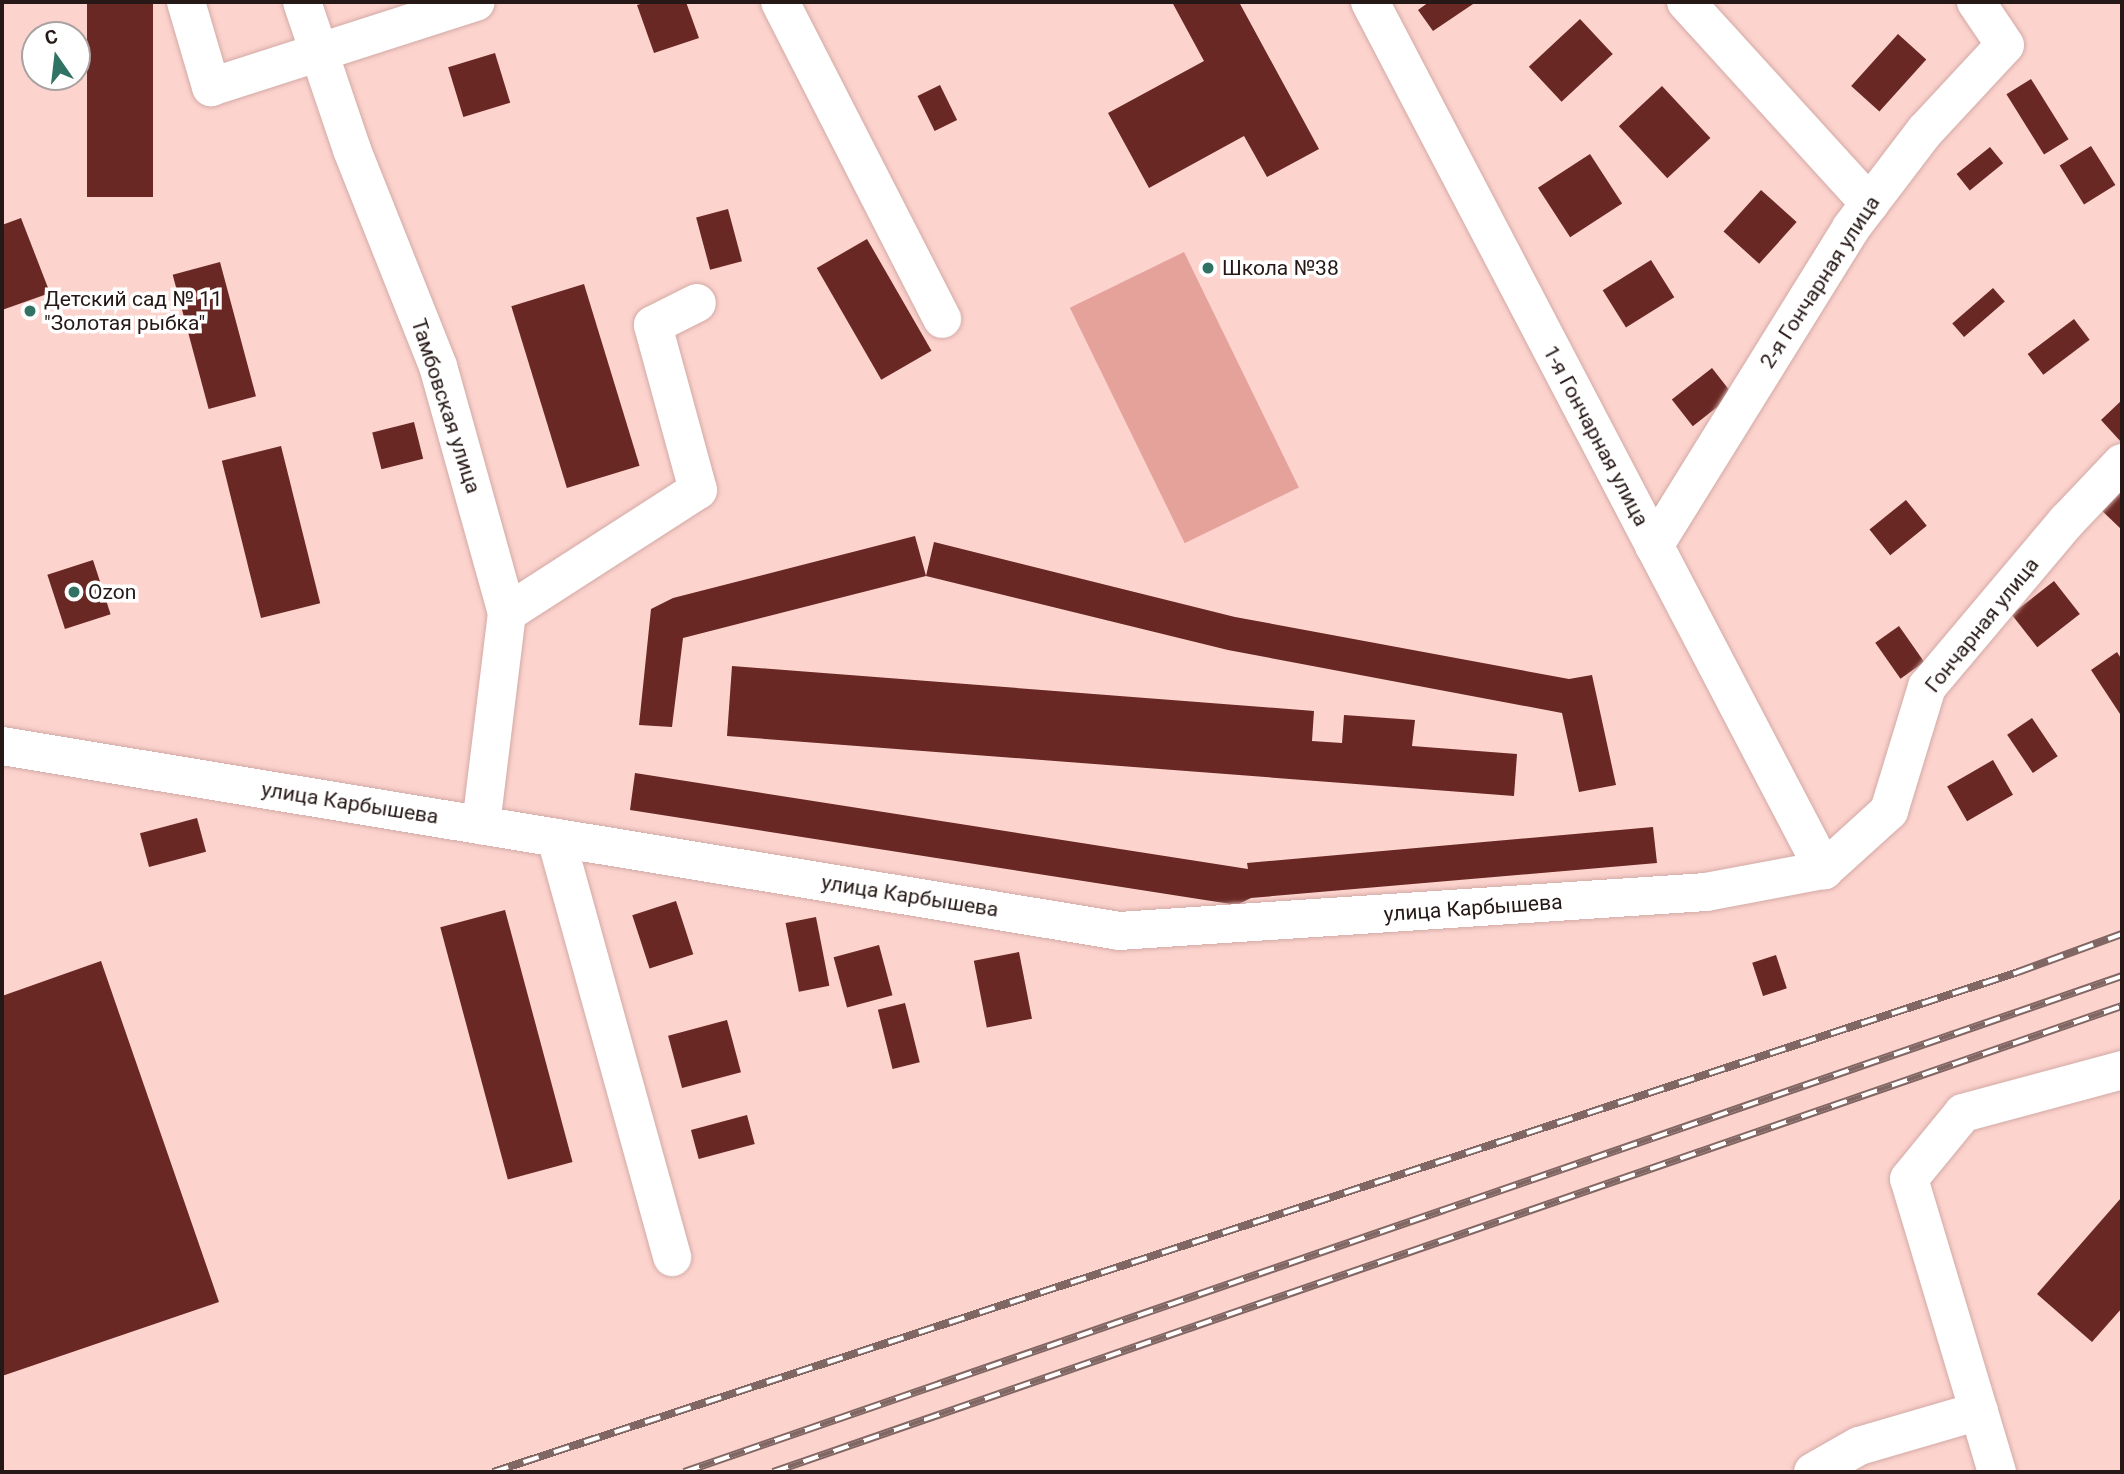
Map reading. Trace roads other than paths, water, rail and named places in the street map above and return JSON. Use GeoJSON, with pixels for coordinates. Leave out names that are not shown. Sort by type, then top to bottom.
{"type":"FeatureCollection","features":[{"type":"Feature","properties":{"kind":"street"},"geometry":{"type":"LineString","coordinates":[[186,2],[211,87],[476,2]]}},
{"type":"Feature","properties":{"kind":"street","name":"Тамбовская улица"},"geometry":{"type":"LineString","coordinates":[[302,2],[352,150],[438,366],[507,613],[481,825]]}},
{"type":"Feature","properties":{"kind":"street"},"geometry":{"type":"LineString","coordinates":[[780,2],[942,319]]}},
{"type":"Feature","properties":{"kind":"street","name":"1-я Гончарная улица"},"geometry":{"type":"LineString","coordinates":[[1370,2],[1824,870]]}},
{"type":"Feature","properties":{"kind":"street"},"geometry":{"type":"LineString","coordinates":[[1686,2],[1870,204]]}},
{"type":"Feature","properties":{"kind":"street","name":"2-я Гончарная улица"},"geometry":{"type":"LineString","coordinates":[[1654,546],[1870,204],[1925,131],[2006,44],[1976,2]]}},
{"type":"Feature","properties":{"kind":"street"},"geometry":{"type":"LineString","coordinates":[[507,613],[698,490],[653,325],[697,303]]}},
{"type":"Feature","properties":{"kind":"street","name":"Гончарная улица"},"geometry":{"type":"LineString","coordinates":[[1824,870],[1889,811],[1927,687],[2067,521],[2122,463]]}},
{"type":"Feature","properties":{"kind":"street","name":"улица Карбышева"},"geometry":{"type":"LineString","coordinates":[[2,746],[1119,931],[1706,892],[1824,870]]}},
{"type":"Feature","properties":{"kind":"street"},"geometry":{"type":"LineString","coordinates":[[556,838],[672,1257]]}},
{"type":"Feature","properties":{"kind":"street"},"geometry":{"type":"LineString","coordinates":[[1997,1472],[1909,1179],[1963,1113],[2122,1070]]}},
{"type":"Feature","properties":{"kind":"street"},"geometry":{"type":"LineString","coordinates":[[1813,1472],[1859,1446],[1979,1411]]}},
{"type":"Feature","properties":{"kind":"railway"},"geometry":{"type":"LineString","coordinates":[[493,1472],[2018,972],[2122,934]]}},
{"type":"Feature","properties":{"kind":"railway"},"geometry":{"type":"LineString","coordinates":[[684,1472],[2122,976]]}},
{"type":"Feature","properties":{"kind":"railway"},"geometry":{"type":"LineString","coordinates":[[773,1472],[2122,1006]]}},
{"type":"Feature","properties":{"kind":"place","name":"Школа №38"},"geometry":{"type":"Point","coordinates":[1208,268]}},
{"type":"Feature","properties":{"kind":"place","name":"Детский сад № 11 \"Золотая рыбка\""},"geometry":{"type":"Point","coordinates":[30,311]}},
{"type":"Feature","properties":{"kind":"place","name":"Ozon"},"geometry":{"type":"Point","coordinates":[74,592]}}]}
